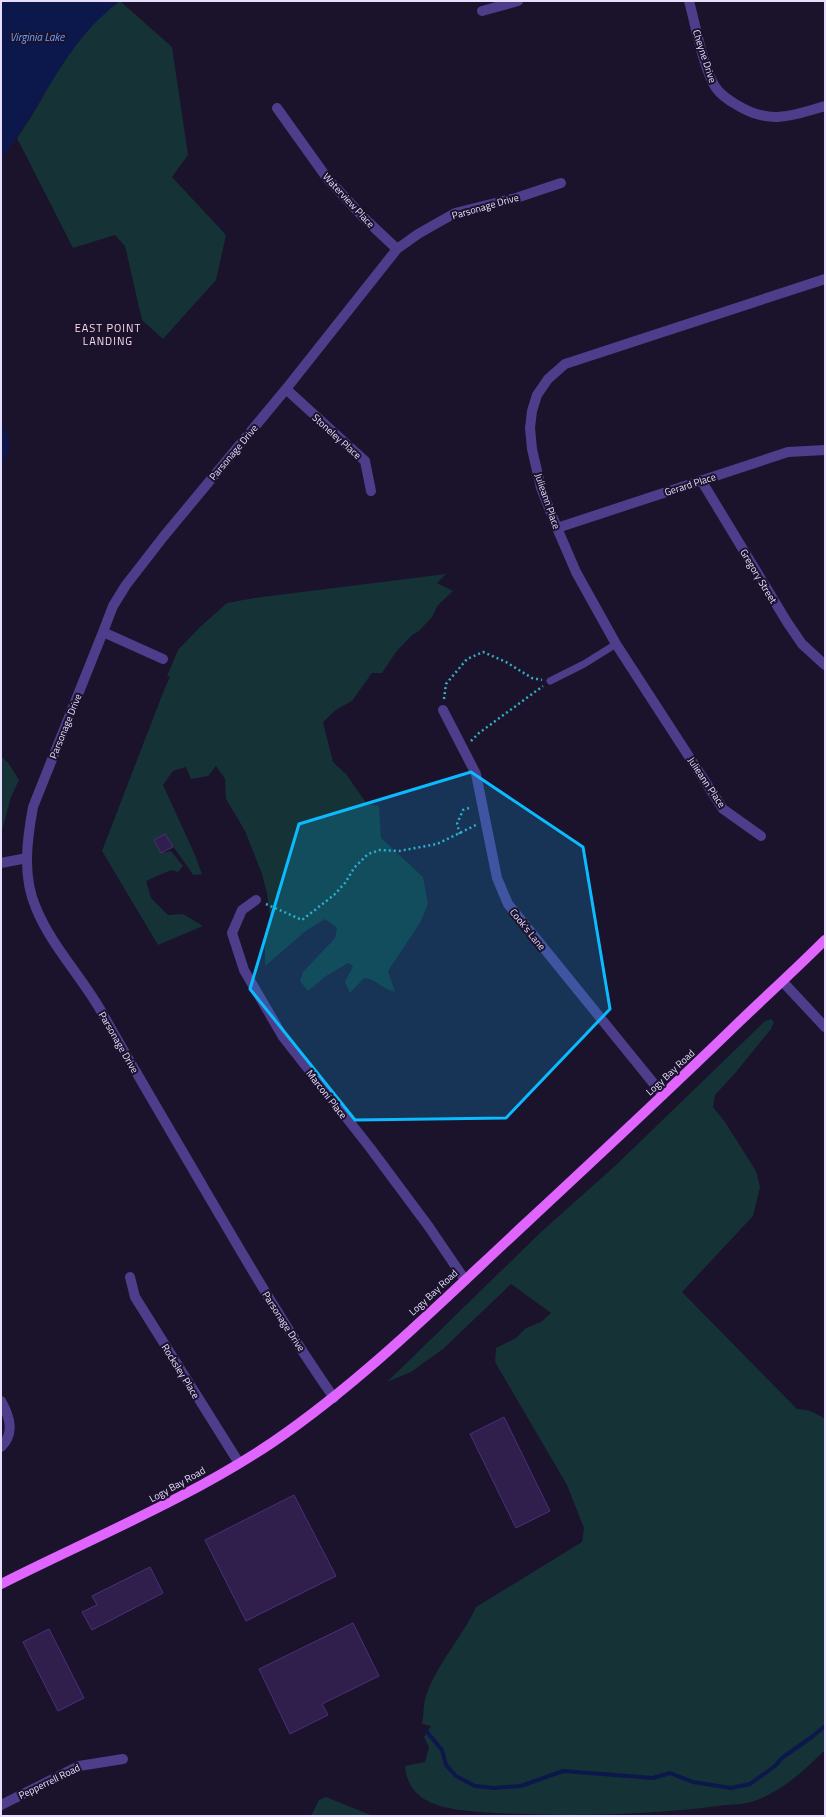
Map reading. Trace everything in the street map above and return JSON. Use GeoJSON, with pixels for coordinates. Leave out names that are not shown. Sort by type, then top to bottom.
{"type":"FeatureCollection","features":[{"type":"Feature","properties":{"kind":"main road","name":"Logy Bay Road"},"geometry":{"type":"LineString","coordinates":[[1,1584],[59,1554],[137,1519],[239,1463],[271,1443],[334,1398],[387,1352],[465,1280],[783,982],[825,940]]}},
{"type":"Feature","properties":{"kind":"street"},"geometry":{"type":"LineString","coordinates":[[482,10],[518,1]]}},
{"type":"Feature","properties":{"kind":"street","name":"Cheyne Drive"},"geometry":{"type":"LineString","coordinates":[[689,1],[707,68],[716,88],[729,100],[746,111],[769,118],[795,115],[825,106]]}},
{"type":"Feature","properties":{"kind":"street","name":"Waterview Place"},"geometry":{"type":"LineString","coordinates":[[277,108],[327,178],[364,218],[397,249]]}},
{"type":"Feature","properties":{"kind":"street","name":"Parsonage Drive"},"geometry":{"type":"LineString","coordinates":[[334,1398],[258,1281],[100,1008],[52,938],[35,907],[26,858],[33,807],[113,606],[126,585],[169,530],[286,389],[397,249],[418,234],[455,213],[516,198],[561,183]]}},
{"type":"Feature","properties":{"kind":"street","name":"Julieann Place"},"geometry":{"type":"LineString","coordinates":[[761,836],[723,809],[616,644],[576,572],[556,528],[541,488],[532,449],[530,428],[532,411],[537,395],[548,379],[565,364],[825,279]]}},
{"type":"Feature","properties":{"kind":"street","name":"Stoneley Place"},"geometry":{"type":"LineString","coordinates":[[286,389],[365,461],[371,491]]}},
{"type":"Feature","properties":{"kind":"street","name":"Gerard Place"},"geometry":{"type":"LineString","coordinates":[[556,528],[788,452],[825,450]]}},
{"type":"Feature","properties":{"kind":"street","name":"Gregory Street"},"geometry":{"type":"LineString","coordinates":[[701,480],[787,622],[802,644],[825,665]]}},
{"type":"Feature","properties":{"kind":"street"},"geometry":{"type":"LineString","coordinates":[[103,632],[163,659]]}},
{"type":"Feature","properties":{"kind":"street","name":"Cook's Lane"},"geometry":{"type":"LineString","coordinates":[[443,710],[476,774],[497,878],[508,904],[663,1095]]}},
{"type":"Feature","properties":{"kind":"street"},"geometry":{"type":"LineString","coordinates":[[1,863],[26,858]]}},
{"type":"Feature","properties":{"kind":"street","name":"Marconi Place"},"geometry":{"type":"LineString","coordinates":[[256,900],[242,910],[232,933],[244,970],[283,1037],[371,1149],[429,1227],[465,1280]]}},
{"type":"Feature","properties":{"kind":"street"},"geometry":{"type":"LineString","coordinates":[[783,982],[825,1027]]}},
{"type":"Feature","properties":{"kind":"street","name":"Rocksley Place"},"geometry":{"type":"LineString","coordinates":[[130,1277],[135,1297],[239,1463]]}},
{"type":"Feature","properties":{"kind":"street"},"geometry":{"type":"LineString","coordinates":[[1,1401],[10,1423],[7,1439],[1,1447]]}},
{"type":"Feature","properties":{"kind":"street","name":"Pepperrell Road"},"geometry":{"type":"LineString","coordinates":[[1,1805],[79,1766],[123,1759]]}},
{"type":"Feature","properties":{"kind":"lane"},"geometry":{"type":"LineString","coordinates":[[550,681],[584,664],[616,644]]}},
{"type":"Feature","properties":{"kind":"path"},"geometry":{"type":"LineString","coordinates":[[443,710],[446,684],[467,659],[483,652],[506,662],[532,678],[550,681]]}},
{"type":"Feature","properties":{"kind":"path"},"geometry":{"type":"LineString","coordinates":[[463,750],[479,732],[550,681]]}},
{"type":"Feature","properties":{"kind":"path"},"geometry":{"type":"LineString","coordinates":[[460,834],[458,824],[463,810],[471,807],[482,806]]}},
{"type":"Feature","properties":{"kind":"path"},"geometry":{"type":"LineString","coordinates":[[256,900],[302,920],[334,895],[345,883],[354,868],[368,854],[380,850],[399,851],[437,844],[460,834],[485,820]]}},
{"type":"Feature","properties":{"kind":"highlighted area"},"geometry":{"type":"Polygon","coordinates":[[[471,772],[583,847],[610,1009],[506,1118],[355,1120],[250,989],[299,824],[471,772]]]}},
{"type":"Feature","properties":{"kind":"green space"},"geometry":{"type":"Polygon","coordinates":[[[120,1],[172,47],[188,155],[172,177],[226,235],[216,280],[163,339],[142,320],[125,246],[115,235],[73,248],[17,138],[60,66],[78,41],[91,26],[120,1]]]}},
{"type":"Feature","properties":{"kind":"green space"},"geometry":{"type":"Polygon","coordinates":[[[446,574],[437,583],[453,591],[438,605],[432,617],[396,652],[382,673],[372,673],[352,701],[337,709],[323,722],[333,762],[346,774],[367,804],[379,806],[381,838],[423,877],[428,904],[420,923],[388,971],[395,992],[386,989],[372,980],[364,978],[350,993],[345,982],[353,966],[348,963],[326,976],[308,991],[300,981],[303,972],[335,938],[337,928],[325,919],[307,930],[265,966],[265,935],[270,916],[267,894],[262,874],[245,831],[226,799],[225,779],[216,766],[208,776],[191,779],[186,767],[173,771],[163,785],[195,855],[202,874],[193,875],[165,834],[154,840],[161,853],[171,851],[183,866],[178,872],[171,870],[146,881],[151,898],[168,915],[183,914],[203,926],[158,945],[102,851],[170,677],[167,676],[178,650],[200,627],[227,603],[254,598],[446,574]]]}},
{"type":"Feature","properties":{"kind":"green space"},"geometry":{"type":"Polygon","coordinates":[[[1,756],[9,764],[19,780],[11,797],[1,834],[1,756]]]}},
{"type":"Feature","properties":{"kind":"green space"},"geometry":{"type":"Polygon","coordinates":[[[771,1019],[774,1022],[771,1029],[715,1095],[713,1107],[725,1122],[756,1171],[760,1187],[753,1216],[682,1292],[797,1409],[812,1412],[825,1419],[825,1750],[802,1772],[776,1791],[753,1802],[743,1804],[628,1814],[539,1815],[479,1812],[451,1808],[430,1802],[420,1796],[413,1789],[408,1780],[405,1766],[425,1762],[429,1747],[424,1737],[431,1726],[422,1724],[424,1702],[436,1673],[476,1607],[582,1542],[584,1528],[567,1485],[495,1362],[496,1348],[516,1338],[526,1328],[541,1322],[551,1313],[511,1284],[443,1349],[411,1372],[387,1382],[541,1232],[615,1166],[765,1021],[771,1019]]]}},
{"type":"Feature","properties":{"kind":"green space"},"geometry":{"type":"Polygon","coordinates":[[[326,1797],[373,1816],[311,1816],[319,1800],[326,1797]]]}},
{"type":"Feature","properties":{"kind":"water","name":"Virginia Lake"},"geometry":{"type":"Polygon","coordinates":[[[1,1],[120,1],[101,17],[84,35],[55,76],[16,139],[1,159],[1,1]]]}},
{"type":"Feature","properties":{"kind":"water"},"geometry":{"type":"Polygon","coordinates":[[[1,421],[7,434],[9,444],[1,466],[1,421]]]}},
{"type":"Feature","properties":{"kind":"building"},"geometry":{"type":"Polygon","coordinates":[[[165,834],[173,847],[161,853],[154,840],[165,834]]]}},
{"type":"Feature","properties":{"kind":"building"},"geometry":{"type":"Polygon","coordinates":[[[504,1417],[550,1511],[516,1528],[470,1434],[504,1417]]]}},
{"type":"Feature","properties":{"kind":"building"},"geometry":{"type":"Polygon","coordinates":[[[294,1495],[336,1576],[246,1621],[205,1540],[294,1495]]]}},
{"type":"Feature","properties":{"kind":"building"},"geometry":{"type":"Polygon","coordinates":[[[150,1567],[163,1593],[92,1630],[82,1612],[97,1605],[92,1596],[150,1567]]]}},
{"type":"Feature","properties":{"kind":"building"},"geometry":{"type":"Polygon","coordinates":[[[353,1623],[379,1676],[322,1704],[328,1715],[290,1734],[259,1669],[353,1623]]]}},
{"type":"Feature","properties":{"kind":"building"},"geometry":{"type":"Polygon","coordinates":[[[49,1629],[84,1698],[58,1711],[23,1642],[49,1629]]]}},
{"type":"Feature","properties":{"kind":"waterway"},"geometry":{"type":"LineString","coordinates":[[427,1732],[442,1750],[446,1765],[456,1776],[475,1786],[494,1788],[521,1786],[563,1771],[653,1778],[670,1773],[693,1782],[731,1788],[750,1784],[825,1726]]}},
{"type":"Feature","properties":{"kind":"district","name":"EAST POINT LANDING"},"geometry":{"type":"Point","coordinates":[108,334]}}]}
